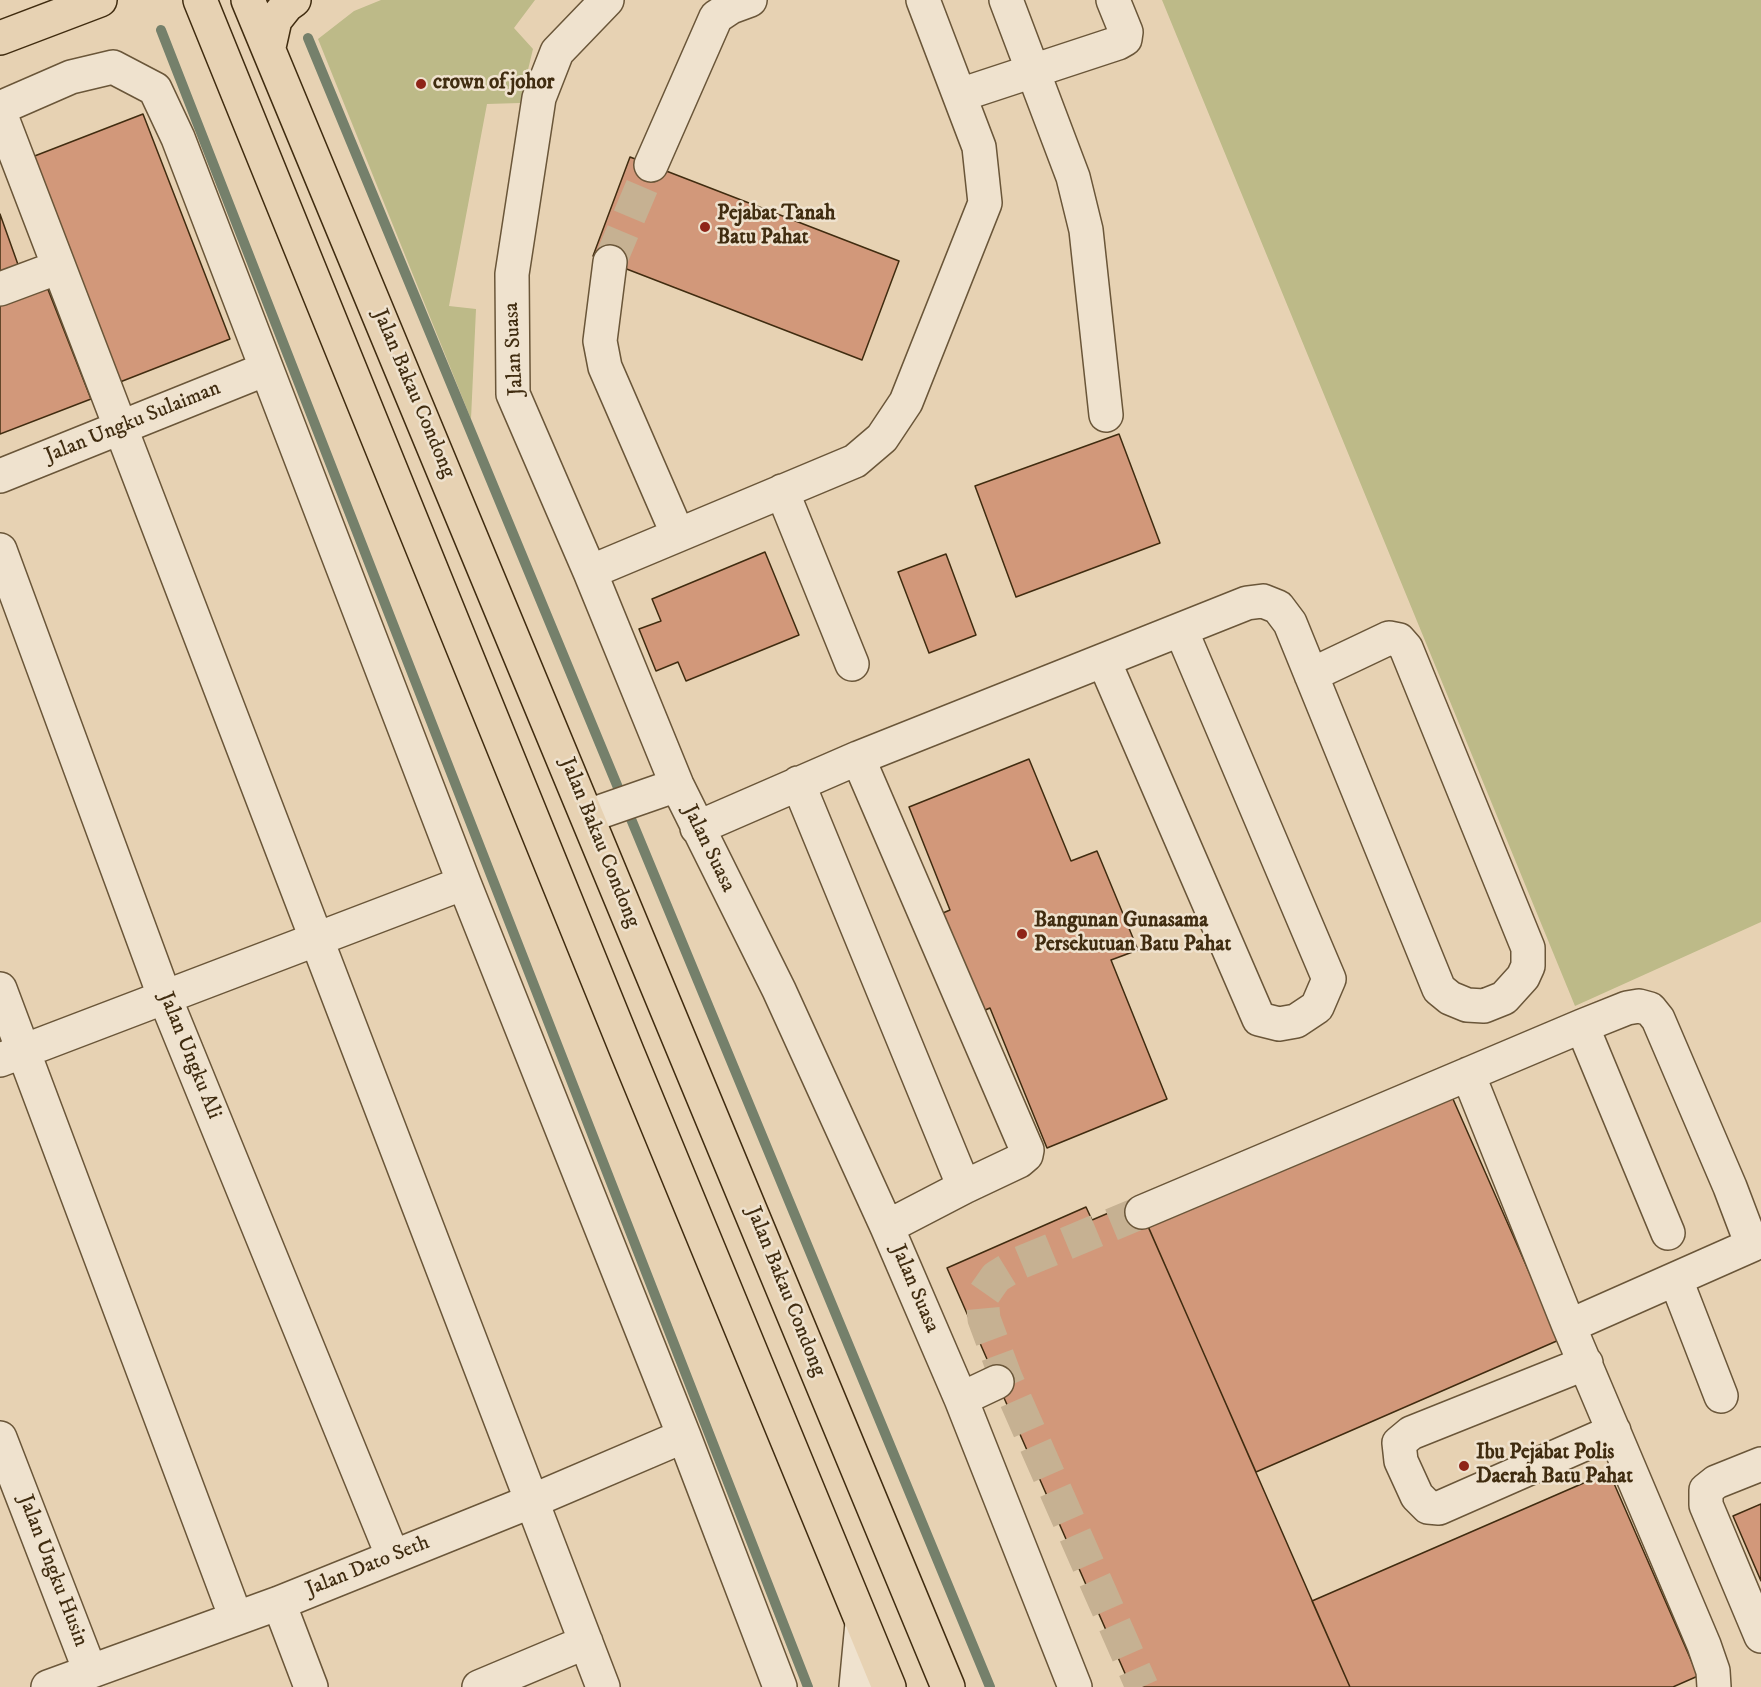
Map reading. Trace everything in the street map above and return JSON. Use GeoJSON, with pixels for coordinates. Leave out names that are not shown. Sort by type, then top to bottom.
{"type":"FeatureCollection","features":[{"type":"Feature","properties":{"kind":"main road"},"geometry":{"type":"LineString","coordinates":[[0,38],[100,0]]}},
{"type":"Feature","properties":{"kind":"main road"},"geometry":{"type":"LineString","coordinates":[[200,0],[628,1054],[889,1687]]}},
{"type":"Feature","properties":{"kind":"main road","name":"Jalan Bakau Condong"},"geometry":{"type":"LineString","coordinates":[[248,0],[601,811],[948,1687]]}},
{"type":"Feature","properties":{"kind":"main road"},"geometry":{"type":"LineString","coordinates":[[269,47],[275,20],[294,0]]}},
{"type":"Feature","properties":{"kind":"street","name":"Jalan Suasa"},"geometry":{"type":"LineString","coordinates":[[607,0],[557,52],[538,98],[512,274],[513,394],[590,572],[662,790],[698,828],[779,990],[887,1227],[961,1399],[1075,1687]]}},
{"type":"Feature","properties":{"kind":"street"},"geometry":{"type":"LineString","coordinates":[[651,165],[716,17],[731,7],[750,0]]}},
{"type":"Feature","properties":{"kind":"street"},"geometry":{"type":"LineString","coordinates":[[590,572],[855,461],[882,438],[906,402],[985,203],[979,147],[923,0]]}},
{"type":"Feature","properties":{"kind":"street"},"geometry":{"type":"LineString","coordinates":[[1006,0],[1073,177],[1086,230],[1106,415]]}},
{"type":"Feature","properties":{"kind":"street"},"geometry":{"type":"LineString","coordinates":[[960,95],[1125,39],[1125,32],[1113,0]]}},
{"type":"Feature","properties":{"kind":"street"},"geometry":{"type":"LineString","coordinates":[[0,108],[71,77],[112,67],[155,89],[178,138],[464,883],[684,1436],[780,1687]]}},
{"type":"Feature","properties":{"kind":"street"},"geometry":{"type":"LineString","coordinates":[[0,112],[603,1687]]}},
{"type":"Feature","properties":{"kind":"street"},"geometry":{"type":"LineString","coordinates":[[610,262],[600,341],[605,367],[678,535]]}},
{"type":"Feature","properties":{"kind":"street"},"geometry":{"type":"LineString","coordinates":[[0,289],[60,267]]}},
{"type":"Feature","properties":{"kind":"street","name":"Jalan Ungku Sulaiman"},"geometry":{"type":"LineString","coordinates":[[0,476],[266,369]]}},
{"type":"Feature","properties":{"kind":"street"},"geometry":{"type":"LineString","coordinates":[[782,491],[852,664]]}},
{"type":"Feature","properties":{"kind":"street","name":"Jalan Ungku Ali"},"geometry":{"type":"LineString","coordinates":[[0,550],[165,998],[393,1557]]}},
{"type":"Feature","properties":{"kind":"street"},"geometry":{"type":"LineString","coordinates":[[698,828],[858,758],[1247,603],[1263,601],[1278,607],[1290,623],[1311,675],[1439,989],[1450,999],[1467,1005],[1484,1006],[1504,998],[1523,977],[1528,966],[1528,948],[1406,648],[1399,640],[1389,639],[1311,675]]}},
{"type":"Feature","properties":{"kind":"street"},"geometry":{"type":"LineString","coordinates":[[1104,661],[1259,1019],[1279,1024],[1296,1021],[1317,1007],[1329,979],[1181,630]]}},
{"type":"Feature","properties":{"kind":"street"},"geometry":{"type":"LineString","coordinates":[[858,758],[1027,1150],[1026,1155],[1019,1161],[887,1227]]}},
{"type":"Feature","properties":{"kind":"street"},"geometry":{"type":"LineString","coordinates":[[798,783],[963,1187]]}},
{"type":"Feature","properties":{"kind":"street"},"geometry":{"type":"LineString","coordinates":[[601,811],[662,790]]}},
{"type":"Feature","properties":{"kind":"street"},"geometry":{"type":"LineString","coordinates":[[12,1056],[464,883]]}},
{"type":"Feature","properties":{"kind":"street"},"geometry":{"type":"LineString","coordinates":[[0,989],[12,1056],[236,1618]]}},
{"type":"Feature","properties":{"kind":"street"},"geometry":{"type":"LineString","coordinates":[[1142,1212],[1582,1026],[1627,1008],[1639,1006],[1650,1009],[1658,1018],[1757,1256],[1676,1280],[1569,1326]]}},
{"type":"Feature","properties":{"kind":"street"},"geometry":{"type":"LineString","coordinates":[[1582,1026],[1668,1233]]}},
{"type":"Feature","properties":{"kind":"street"},"geometry":{"type":"LineString","coordinates":[[1468,1074],[1569,1326],[1704,1645],[1713,1671],[1714,1687]]}},
{"type":"Feature","properties":{"kind":"street"},"geometry":{"type":"LineString","coordinates":[[1676,1280],[1721,1396]]}},
{"type":"Feature","properties":{"kind":"street"},"geometry":{"type":"LineString","coordinates":[[1586,1363],[1411,1433],[1399,1443],[1401,1461],[1417,1496],[1428,1508],[1438,1508],[1614,1431]]}},
{"type":"Feature","properties":{"kind":"street"},"geometry":{"type":"LineString","coordinates":[[961,1399],[997,1382]]}},
{"type":"Feature","properties":{"kind":"street","name":"Jalan Dato Seth"},"geometry":{"type":"LineString","coordinates":[[48,1687],[279,1603],[532,1501],[684,1436]]}},
{"type":"Feature","properties":{"kind":"street","name":"Jalan Ungku Husin"},"geometry":{"type":"LineString","coordinates":[[0,1438],[90,1671]]}},
{"type":"Feature","properties":{"kind":"street"},"geometry":{"type":"LineString","coordinates":[[1761,1464],[1716,1482],[1706,1490],[1706,1505],[1761,1636]]}},
{"type":"Feature","properties":{"kind":"street"},"geometry":{"type":"LineString","coordinates":[[279,1603],[311,1687]]}},
{"type":"Feature","properties":{"kind":"street"},"geometry":{"type":"LineString","coordinates":[[856,1687],[862,1623]]}},
{"type":"Feature","properties":{"kind":"street"},"geometry":{"type":"LineString","coordinates":[[479,1687],[586,1642]]}},
{"type":"Feature","properties":{"kind":"shaded area"},"geometry":{"type":"Polygon","coordinates":[[[381,0],[535,0],[514,28],[533,49],[520,103],[487,104],[449,306],[476,309],[471,419],[318,39],[354,11],[381,0]]]}},
{"type":"Feature","properties":{"kind":"shaded area"},"geometry":{"type":"Polygon","coordinates":[[[1162,0],[1761,0],[1761,922],[1575,1006],[1162,0]]]}},
{"type":"Feature","properties":{"kind":"building"},"geometry":{"type":"Polygon","coordinates":[[[143,114],[230,339],[120,382],[32,157],[143,114]]]}},
{"type":"Feature","properties":{"kind":"building"},"geometry":{"type":"Polygon","coordinates":[[[630,157],[899,261],[862,360],[593,256],[630,157]]]}},
{"type":"Feature","properties":{"kind":"building"},"geometry":{"type":"Polygon","coordinates":[[[0,214],[21,273],[0,280],[0,214]]]}},
{"type":"Feature","properties":{"kind":"building"},"geometry":{"type":"Polygon","coordinates":[[[47,287],[91,399],[0,434],[0,305],[47,287]]]}},
{"type":"Feature","properties":{"kind":"building"},"geometry":{"type":"Polygon","coordinates":[[[1119,434],[1160,543],[1016,597],[975,486],[1119,434]]]}},
{"type":"Feature","properties":{"kind":"building"},"geometry":{"type":"Polygon","coordinates":[[[765,552],[799,635],[686,681],[678,662],[656,671],[639,629],[661,621],[652,599],[765,552]]]}},
{"type":"Feature","properties":{"kind":"building"},"geometry":{"type":"Polygon","coordinates":[[[946,554],[976,635],[929,653],[898,572],[946,554]]]}},
{"type":"Feature","properties":{"kind":"building"},"geometry":{"type":"Polygon","coordinates":[[[1029,759],[1071,861],[1097,851],[1138,950],[1111,960],[1167,1099],[1047,1148],[990,1008],[971,1016],[931,918],[950,910],[909,807],[1029,759]]]}},
{"type":"Feature","properties":{"kind":"building"},"geometry":{"type":"Polygon","coordinates":[[[1449,1090],[1559,1340],[1256,1472],[1146,1222],[1449,1090]]]}},
{"type":"Feature","properties":{"kind":"building"},"geometry":{"type":"Polygon","coordinates":[[[1137,1201],[1350,1687],[1131,1687],[947,1268],[1086,1207],[1092,1220],[1137,1201]]]}},
{"type":"Feature","properties":{"kind":"building"},"geometry":{"type":"Polygon","coordinates":[[[1609,1472],[1698,1676],[1673,1687],[1350,1687],[1312,1601],[1609,1472]]]}},
{"type":"Feature","properties":{"kind":"building"},"geometry":{"type":"Polygon","coordinates":[[[1761,1504],[1761,1581],[1733,1516],[1761,1504]]]}},
{"type":"Feature","properties":{"kind":"waterway"},"geometry":{"type":"LineString","coordinates":[[161,30],[808,1687]]}},
{"type":"Feature","properties":{"kind":"waterway"},"geometry":{"type":"LineString","coordinates":[[308,38],[990,1687]]}},
{"type":"Feature","properties":{"kind":"tunnel"},"geometry":{"type":"LineString","coordinates":[[610,262],[651,165]]}},
{"type":"Feature","properties":{"kind":"tunnel"},"geometry":{"type":"LineString","coordinates":[[1142,1212],[1017,1264],[996,1277],[982,1297],[984,1319],[1006,1378],[1142,1687]]}},
{"type":"Feature","properties":{"kind":"place","name":"crown of johor"},"geometry":{"type":"Point","coordinates":[421,84]}},
{"type":"Feature","properties":{"kind":"place","name":"Pejabat Tanah Batu Pahat"},"geometry":{"type":"Point","coordinates":[705,227]}},
{"type":"Feature","properties":{"kind":"place","name":"Bangunan Gunasama Persekutuan Batu Pahat"},"geometry":{"type":"Point","coordinates":[1022,934]}},
{"type":"Feature","properties":{"kind":"place","name":"Ibu Pejabat Polis Daerah Batu Pahat"},"geometry":{"type":"Point","coordinates":[1464,1466]}}]}
